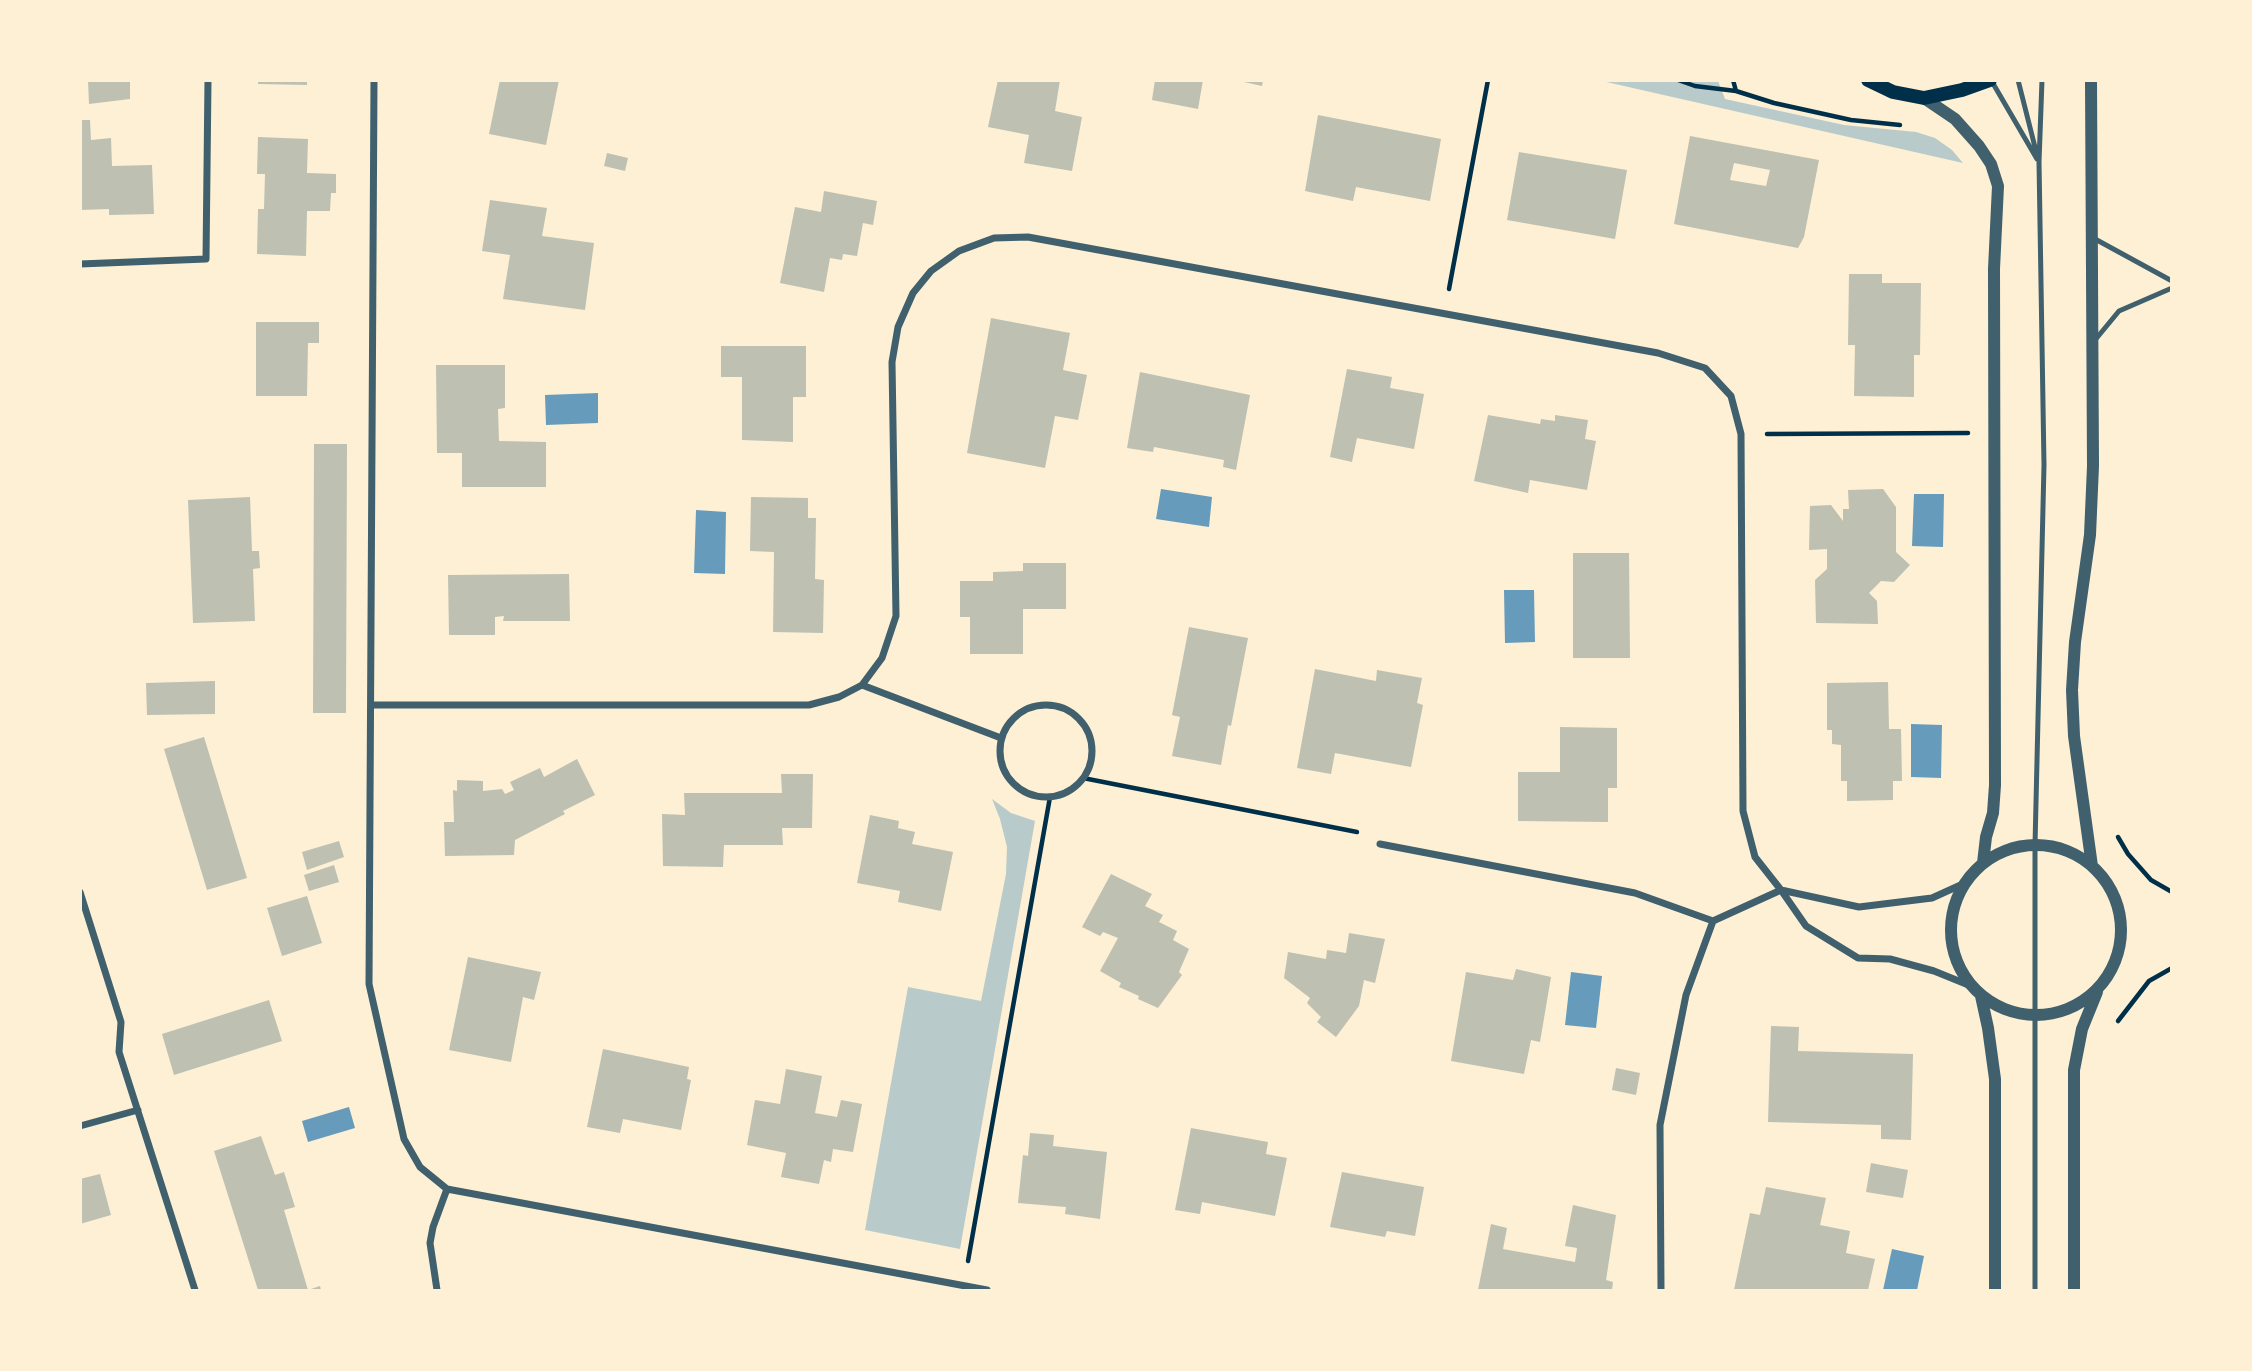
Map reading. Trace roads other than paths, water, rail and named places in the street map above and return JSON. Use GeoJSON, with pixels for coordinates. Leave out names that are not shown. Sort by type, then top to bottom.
{"type":"FeatureCollection","features":[{"type":"Feature","properties":{"kind":"main road"},"geometry":{"type":"LineString","coordinates":[[1868,80],[1893,92],[1924,98],[1962,90],[1991,80]]}},
{"type":"Feature","properties":{"kind":"street"},"geometry":{"type":"LineString","coordinates":[[80,264],[206,259],[208,80]]}},
{"type":"Feature","properties":{"kind":"street"},"geometry":{"type":"LineString","coordinates":[[374,80],[373,705],[369,984],[404,1139],[420,1167],[447,1189],[987,1290]]}},
{"type":"Feature","properties":{"kind":"street"},"geometry":{"type":"LineString","coordinates":[[2091,80],[2093,466],[2090,535],[2075,642],[2072,690],[2074,736],[2092,866]]}},
{"type":"Feature","properties":{"kind":"street"},"geometry":{"type":"LineString","coordinates":[[1924,98],[1955,119],[1979,146],[1991,164],[1998,186],[1994,269],[1995,785],[1993,814],[1986,837],[1983,863]]}},
{"type":"Feature","properties":{"kind":"street"},"geometry":{"type":"LineString","coordinates":[[373,705],[809,705],[839,696],[862,685],[882,658],[896,616],[892,362],[898,327],[913,293],[931,271],[959,251],[994,238],[1028,237],[1658,353],[1705,368],[1731,396],[1741,434],[1743,811],[1755,857],[1807,926],[1858,958],[1890,959],[1934,971],[1976,991],[1997,1006],[2035,1016],[2076,1006],[2098,989]]}},
{"type":"Feature","properties":{"kind":"street"},"geometry":{"type":"LineString","coordinates":[[862,685],[1001,738]]}},
{"type":"Feature","properties":{"kind":"street"},"geometry":{"type":"LineString","coordinates":[[1045,704],[1060,706],[1084,723],[1093,751],[1090,765],[1074,788],[1050,797],[1035,796],[1022,791],[1010,780],[999,753],[1001,738],[1007,725],[1017,714],[1045,704]]}},
{"type":"Feature","properties":{"kind":"street"},"geometry":{"type":"LineString","coordinates":[[1380,844],[1635,893],[1713,921],[1782,890],[1859,907],[1932,898],[1965,883]]}},
{"type":"Feature","properties":{"kind":"street"},"geometry":{"type":"LineString","coordinates":[[1995,1290],[1994,1079],[1988,1028],[1976,991],[1961,971],[1954,954],[1950,936],[1951,917],[1956,899],[1965,883],[1983,863],[2007,850],[2035,845],[2066,850],[2092,866],[2113,894],[2120,915],[2121,937],[2117,958],[2098,989],[2082,1030],[2074,1070],[2074,1290]]}},
{"type":"Feature","properties":{"kind":"street"},"geometry":{"type":"LineString","coordinates":[[80,892],[121,1022],[119,1052],[195,1290]]}},
{"type":"Feature","properties":{"kind":"street"},"geometry":{"type":"LineString","coordinates":[[1661,1290],[1660,1125],[1686,995],[1713,921]]}},
{"type":"Feature","properties":{"kind":"street"},"geometry":{"type":"LineString","coordinates":[[80,1126],[138,1110]]}},
{"type":"Feature","properties":{"kind":"street"},"geometry":{"type":"LineString","coordinates":[[437,1290],[430,1243],[447,1189]]}},
{"type":"Feature","properties":{"kind":"lane"},"geometry":{"type":"LineString","coordinates":[[1991,80],[2039,162]]}},
{"type":"Feature","properties":{"kind":"lane"},"geometry":{"type":"LineString","coordinates":[[2018,80],[2039,162]]}},
{"type":"Feature","properties":{"kind":"lane"},"geometry":{"type":"LineString","coordinates":[[2035,1290],[2035,845],[2044,465],[2039,162],[2042,80]]}},
{"type":"Feature","properties":{"kind":"lane"},"geometry":{"type":"LineString","coordinates":[[2092,237],[2172,281]]}},
{"type":"Feature","properties":{"kind":"lane"},"geometry":{"type":"LineString","coordinates":[[2093,342],[2119,311],[2172,288]]}},
{"type":"Feature","properties":{"kind":"water"},"geometry":{"type":"Polygon","coordinates":[[[598,393],[598,423],[546,425],[545,395],[598,393]]]}},
{"type":"Feature","properties":{"kind":"water"},"geometry":{"type":"Polygon","coordinates":[[[1161,489],[1212,497],[1209,527],[1156,519],[1161,489]]]}},
{"type":"Feature","properties":{"kind":"water"},"geometry":{"type":"Polygon","coordinates":[[[1914,494],[1944,494],[1943,547],[1912,546],[1914,494]]]}},
{"type":"Feature","properties":{"kind":"water"},"geometry":{"type":"Polygon","coordinates":[[[696,510],[726,512],[725,574],[694,573],[696,510]]]}},
{"type":"Feature","properties":{"kind":"water"},"geometry":{"type":"Polygon","coordinates":[[[1504,590],[1534,590],[1535,642],[1505,643],[1504,590]]]}},
{"type":"Feature","properties":{"kind":"water"},"geometry":{"type":"Polygon","coordinates":[[[1911,724],[1942,725],[1941,778],[1911,777],[1911,724]]]}},
{"type":"Feature","properties":{"kind":"water"},"geometry":{"type":"Polygon","coordinates":[[[1571,972],[1602,976],[1596,1028],[1565,1025],[1571,972]]]}},
{"type":"Feature","properties":{"kind":"water"},"geometry":{"type":"Polygon","coordinates":[[[349,1107],[355,1128],[308,1142],[302,1121],[349,1107]]]}},
{"type":"Feature","properties":{"kind":"water"},"geometry":{"type":"Polygon","coordinates":[[[1892,1249],[1924,1256],[1917,1290],[1883,1290],[1892,1249]]]}}]}
